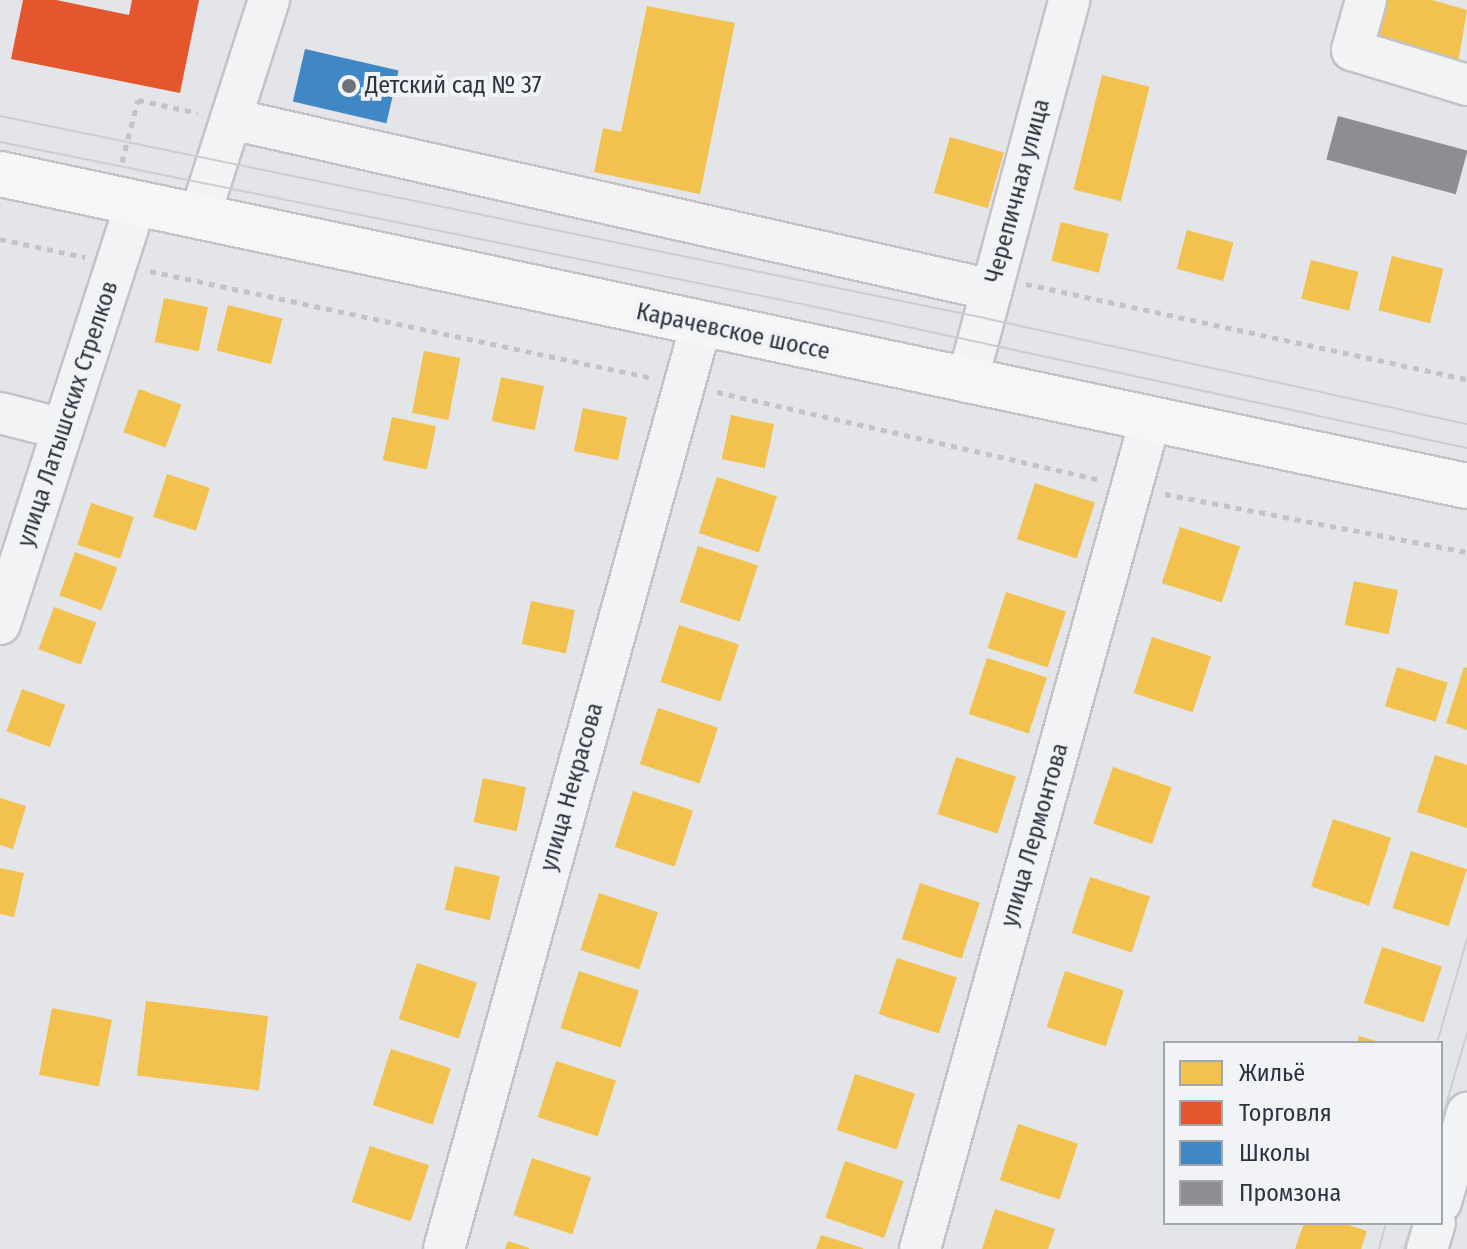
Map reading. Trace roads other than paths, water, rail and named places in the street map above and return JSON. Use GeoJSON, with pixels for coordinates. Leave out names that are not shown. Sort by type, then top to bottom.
{"type":"FeatureCollection","features":[{"type":"Feature","properties":{"kind":"highway","name":"Карачевское шоссе"},"geometry":{"type":"LineString","coordinates":[[0,174],[1467,486]]}},
{"type":"Feature","properties":{"kind":"street"},"geometry":{"type":"LineString","coordinates":[[199,218],[269,0]]}},
{"type":"Feature","properties":{"kind":"street","name":"Черепичная улица"},"geometry":{"type":"LineString","coordinates":[[967,382],[1069,0]]}},
{"type":"Feature","properties":{"kind":"street"},"geometry":{"type":"LineString","coordinates":[[1366,0],[1352,50],[1467,85]]}},
{"type":"Feature","properties":{"kind":"street"},"geometry":{"type":"LineString","coordinates":[[231,119],[993,284]]}},
{"type":"Feature","properties":{"kind":"street","name":"улица Латышских Стрелков"},"geometry":{"type":"LineString","coordinates":[[0,624],[116,264],[124,202]]}},
{"type":"Feature","properties":{"kind":"street","name":"улица Некрасова"},"geometry":{"type":"LineString","coordinates":[[444,1249],[701,325]]}},
{"type":"Feature","properties":{"kind":"street"},"geometry":{"type":"LineString","coordinates":[[0,413],[63,429]]}},
{"type":"Feature","properties":{"kind":"street","name":"улица Лермонтова"},"geometry":{"type":"LineString","coordinates":[[920,1249],[1150,421]]}},
{"type":"Feature","properties":{"kind":"street"},"geometry":{"type":"LineString","coordinates":[[1443,1195],[1467,1113]]}},
{"type":"Feature","properties":{"kind":"street"},"geometry":{"type":"LineString","coordinates":[[1427,1249],[1434,1225]]}},
{"type":"Feature","properties":{"kind":"tram line"},"geometry":{"type":"LineString","coordinates":[[0,116],[984,318],[1467,424]]}},
{"type":"Feature","properties":{"kind":"tram line"},"geometry":{"type":"LineString","coordinates":[[0,142],[811,306],[1467,448]]}},
{"type":"Feature","properties":{"kind":"tram line"},"geometry":{"type":"LineString","coordinates":[[1438,1041],[1467,939]]}},
{"type":"Feature","properties":{"kind":"tram line"},"geometry":{"type":"LineString","coordinates":[[1443,1115],[1467,1033]]}},
{"type":"Feature","properties":{"kind":"tram line"},"geometry":{"type":"LineString","coordinates":[[1379,1249],[1385,1225]]}},
{"type":"Feature","properties":{"kind":"tram line"},"geometry":{"type":"LineString","coordinates":[[1404,1249],[1411,1225]]}},
{"type":"Feature","properties":{"kind":"place","name":"Детский сад № 37"},"geometry":{"type":"Point","coordinates":[349,86]}}]}
